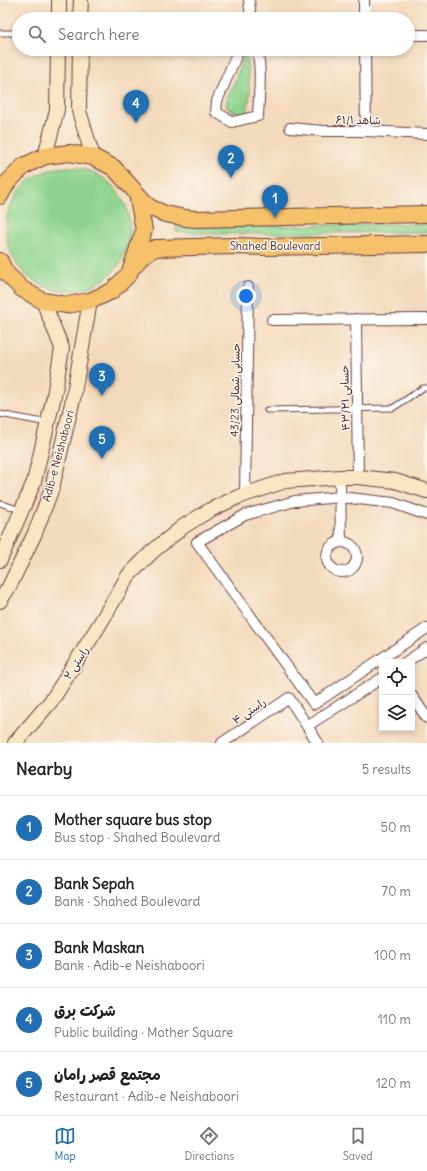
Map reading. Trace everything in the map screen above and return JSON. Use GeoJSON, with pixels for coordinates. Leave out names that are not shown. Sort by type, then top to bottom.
{"type":"FeatureCollection","features":[{"type":"Feature","properties":{"kind":"main road"},"geometry":{"type":"LineString","coordinates":[[59,0],[59,12]]}},
{"type":"Feature","properties":{"kind":"main road"},"geometry":{"type":"LineString","coordinates":[[80,12],[81,0]]}},
{"type":"Feature","properties":{"kind":"main road"},"geometry":{"type":"LineString","coordinates":[[45,156],[57,110],[58,56]]}},
{"type":"Feature","properties":{"kind":"main road"},"geometry":{"type":"LineString","coordinates":[[80,56],[79,111],[93,157]]}},
{"type":"Feature","properties":{"kind":"main road"},"geometry":{"type":"LineString","coordinates":[[0,196],[7,183],[24,166],[45,156],[69,153],[93,157],[114,168],[149,206],[165,214],[186,218],[427,214]]}},
{"type":"Feature","properties":{"kind":"main road"},"geometry":{"type":"LineString","coordinates":[[131,269],[144,230],[137,193]]}},
{"type":"Feature","properties":{"kind":"main road","name":"Shahed Boulevard"},"geometry":{"type":"LineString","coordinates":[[0,261],[5,272],[22,289],[43,301],[66,305],[90,301],[112,291],[129,274],[131,269],[143,255],[155,248],[427,244]]}},
{"type":"Feature","properties":{"kind":"main road","name":"Adib-e Neishaboori"},"geometry":{"type":"LineString","coordinates":[[0,560],[34,482],[49,424],[62,348],[43,301]]}},
{"type":"Feature","properties":{"kind":"main road","name":"Adib-e Neishaboori"},"geometry":{"type":"LineString","coordinates":[[0,601],[9,587],[35,533],[52,488],[73,399],[90,301]]}},
{"type":"Feature","properties":{"kind":"main road","name":"راستی ۲"},"geometry":{"type":"LineString","coordinates":[[15,743],[52,700],[128,576],[153,551],[184,526],[210,510],[245,495],[285,481],[358,477],[395,481],[427,490]]}},
{"type":"Feature","properties":{"kind":"street"},"geometry":{"type":"LineString","coordinates":[[248,0],[250,12]]}},
{"type":"Feature","properties":{"kind":"street"},"geometry":{"type":"LineString","coordinates":[[364,0],[364,12]]}},
{"type":"Feature","properties":{"kind":"street"},"geometry":{"type":"LineString","coordinates":[[415,35],[427,35]]}},
{"type":"Feature","properties":{"kind":"street"},"geometry":{"type":"LineString","coordinates":[[236,56],[217,101],[216,112],[232,122],[258,116],[260,85],[259,56]]}},
{"type":"Feature","properties":{"kind":"street"},"geometry":{"type":"LineString","coordinates":[[365,56],[366,131]]}},
{"type":"Feature","properties":{"kind":"street","name":"شاهد ۶۱/۱"},"geometry":{"type":"LineString","coordinates":[[290,128],[323,131],[366,131],[427,134]]}},
{"type":"Feature","properties":{"kind":"street","name":"حسابی شمالی 43/23"},"geometry":{"type":"LineString","coordinates":[[245,495],[248,287]]}},
{"type":"Feature","properties":{"kind":"street","name":"حسابی ۴۳/۲۱"},"geometry":{"type":"LineString","coordinates":[[356,319],[358,477]]}},
{"type":"Feature","properties":{"kind":"street"},"geometry":{"type":"LineString","coordinates":[[272,320],[427,319]]}},
{"type":"Feature","properties":{"kind":"street"},"geometry":{"type":"LineString","coordinates":[[340,477],[341,542]]}},
{"type":"Feature","properties":{"kind":"street"},"geometry":{"type":"LineString","coordinates":[[427,515],[393,502],[340,497],[295,501],[245,515],[197,542],[314,704],[427,628]]}},
{"type":"Feature","properties":{"kind":"street"},"geometry":{"type":"LineString","coordinates":[[410,659],[427,648]]}},
{"type":"Feature","properties":{"kind":"street"},"geometry":{"type":"LineString","coordinates":[[318,743],[307,726],[379,680]]}},
{"type":"Feature","properties":{"kind":"street","name":"راستی ۴"},"geometry":{"type":"LineString","coordinates":[[222,743],[290,698],[307,726]]}},
{"type":"Feature","properties":{"kind":"street"},"geometry":{"type":"LineString","coordinates":[[423,702],[427,718]]}},
{"type":"Feature","properties":{"kind":"lane"},"geometry":{"type":"LineString","coordinates":[[0,33],[12,33]]}},
{"type":"Feature","properties":{"kind":"lane"},"geometry":{"type":"LineString","coordinates":[[268,410],[393,408],[422,388],[427,388]]}},
{"type":"Feature","properties":{"kind":"lane"},"geometry":{"type":"LineString","coordinates":[[0,414],[49,424]]}},
{"type":"Feature","properties":{"kind":"lane"},"geometry":{"type":"LineString","coordinates":[[0,503],[21,511]]}},
{"type":"Feature","properties":{"kind":"green space"},"geometry":{"type":"Polygon","coordinates":[[[244,56],[247,56],[250,93],[247,113],[235,112],[226,107],[228,96],[244,56]]]}},
{"type":"Feature","properties":{"kind":"green space"},"geometry":{"type":"Polygon","coordinates":[[[68,167],[80,168],[92,172],[102,177],[112,185],[120,195],[125,205],[129,217],[129,241],[125,253],[120,263],[112,273],[102,281],[92,286],[80,290],[68,291],[56,290],[44,286],[34,281],[24,273],[16,263],[11,253],[7,241],[6,229],[7,217],[11,205],[16,195],[24,185],[34,177],[44,172],[56,168],[68,167]]]}},
{"type":"Feature","properties":{"kind":"green space"},"geometry":{"type":"Polygon","coordinates":[[[427,224],[427,232],[221,234],[176,232],[176,227],[427,224]]]}},
{"type":"Feature","properties":{"kind":"place","name":"شرکت برق"},"geometry":{"type":"Point","coordinates":[136,123]}},
{"type":"Feature","properties":{"kind":"place","name":"Bank Sepah"},"geometry":{"type":"Point","coordinates":[231,178]}},
{"type":"Feature","properties":{"kind":"place","name":"Mother square bus stop"},"geometry":{"type":"Point","coordinates":[275,218]}},
{"type":"Feature","properties":{"kind":"place","name":"Bank Maskan"},"geometry":{"type":"Point","coordinates":[102,396]}},
{"type":"Feature","properties":{"kind":"place","name":"مجتمع قصر رامان"},"geometry":{"type":"Point","coordinates":[102,459]}}]}
